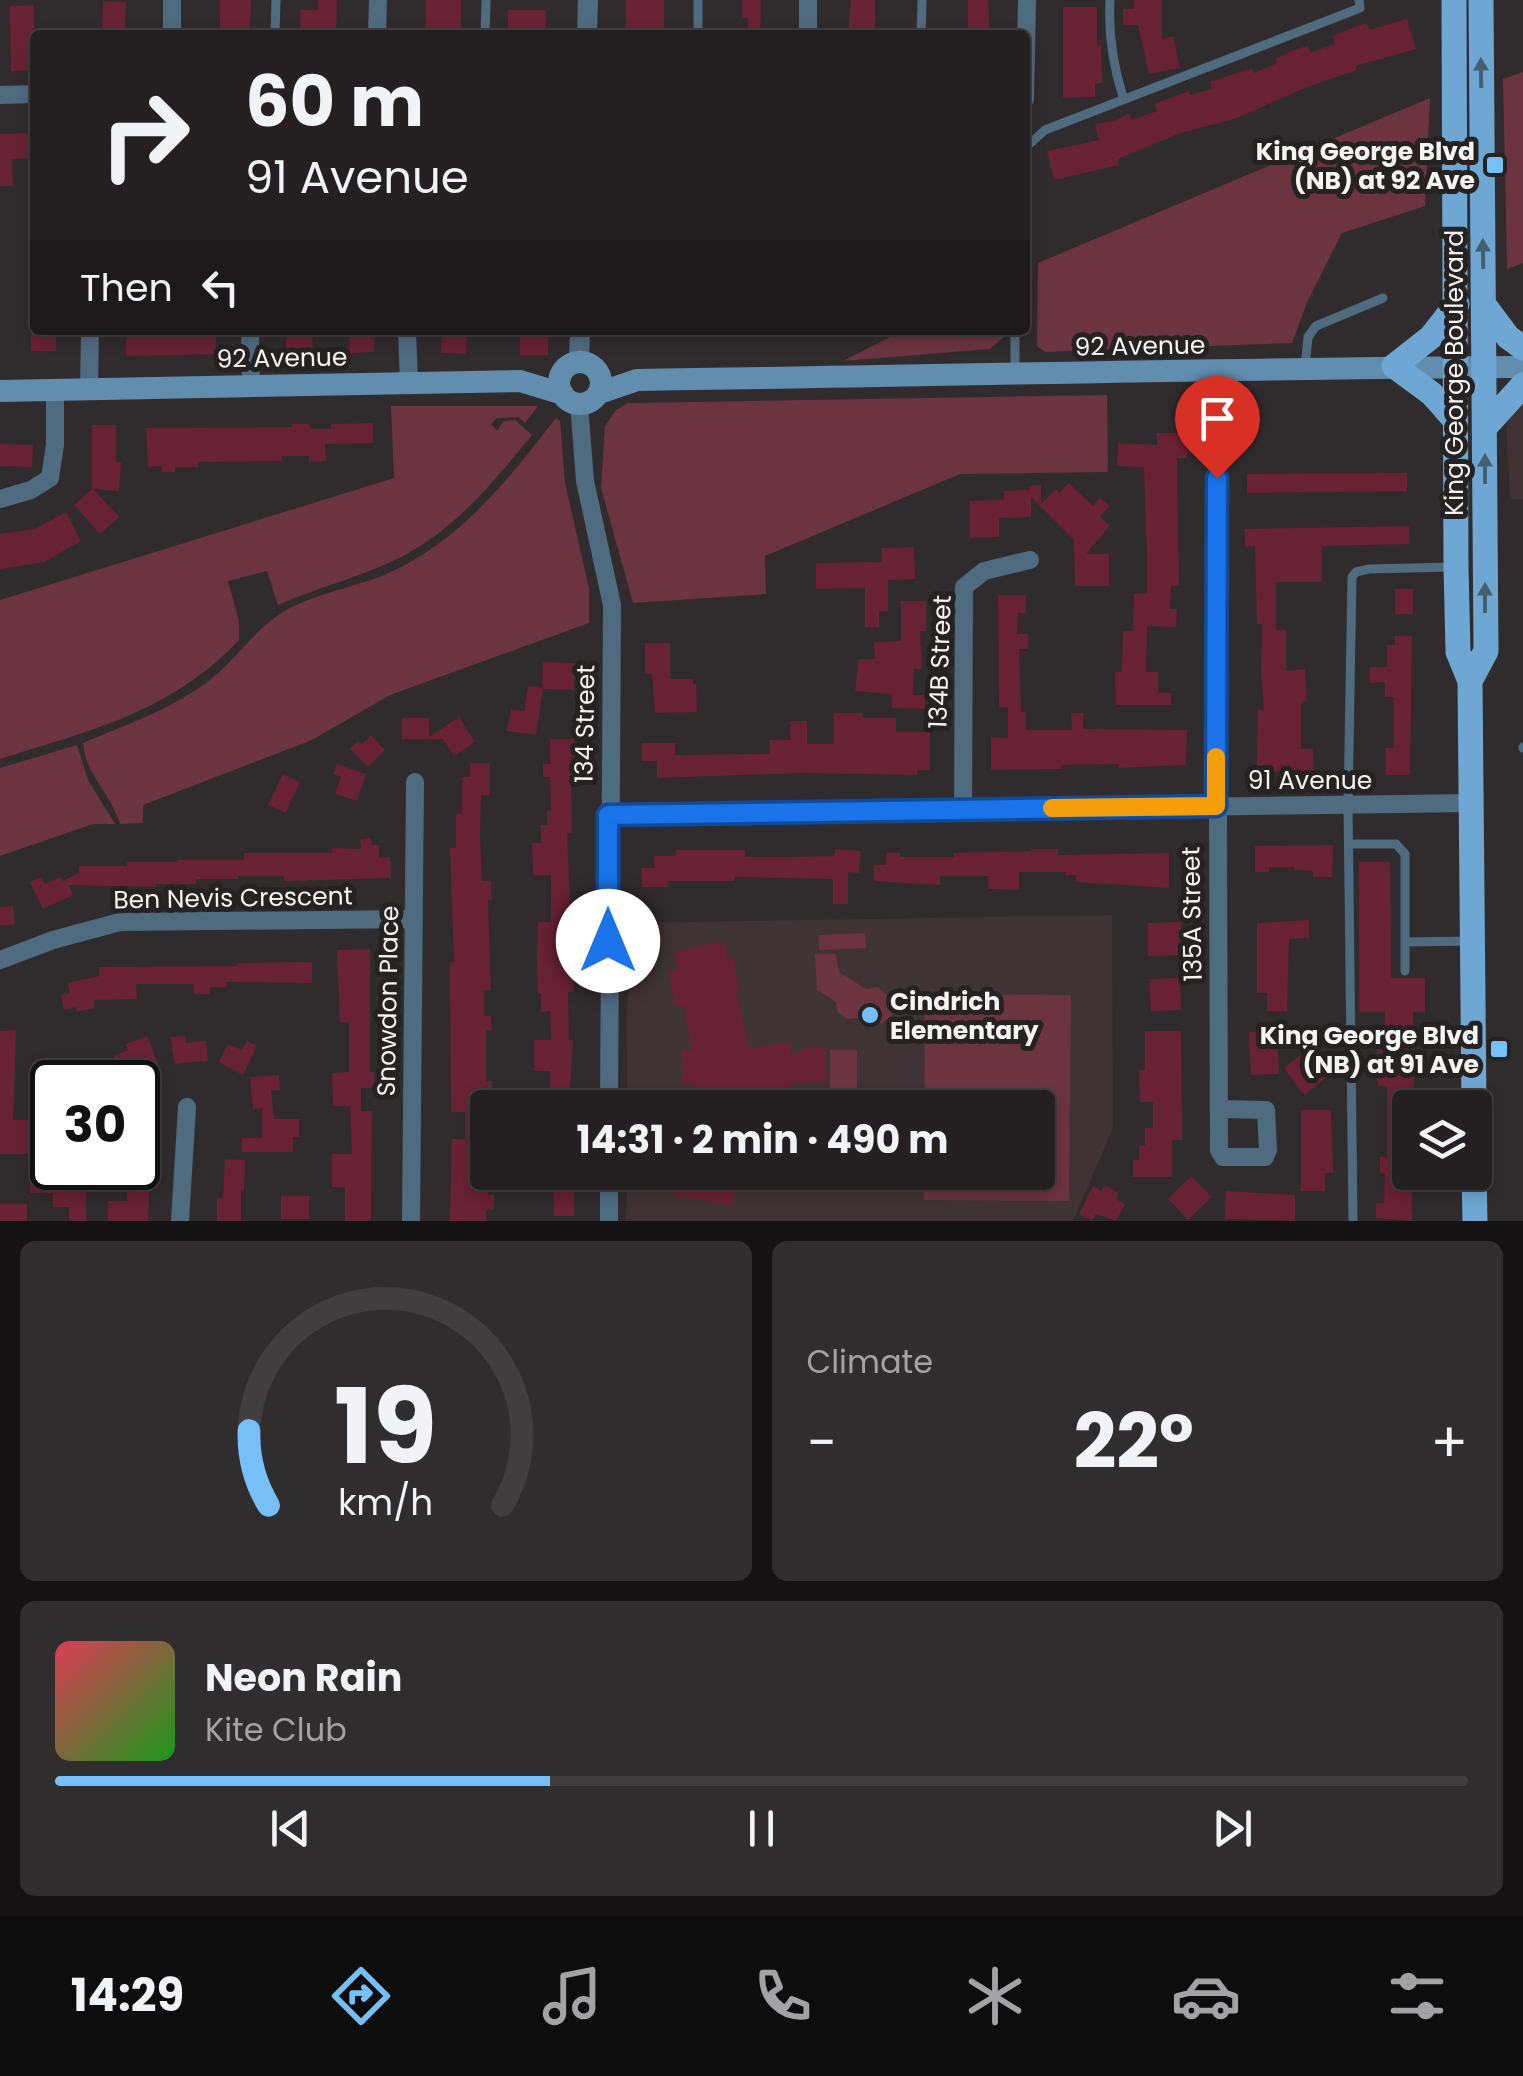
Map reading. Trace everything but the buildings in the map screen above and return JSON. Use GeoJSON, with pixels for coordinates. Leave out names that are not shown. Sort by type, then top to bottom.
{"type":"FeatureCollection","features":[{"type":"Feature","properties":{"kind":"main road","name":"King George Boulevard"},"geometry":{"type":"LineString","coordinates":[[1454,0],[1456,567],[1458,652],[1470,681],[1474,1090]]}},
{"type":"Feature","properties":{"kind":"main road","name":"King George Boulevard"},"geometry":{"type":"LineString","coordinates":[[1470,681],[1486,651],[1480,0]]}},
{"type":"Feature","properties":{"kind":"main road"},"geometry":{"type":"LineString","coordinates":[[1455,420],[1432,394],[1394,366],[1431,337],[1456,304]]}},
{"type":"Feature","properties":{"kind":"main road"},"geometry":{"type":"LineString","coordinates":[[1484,305],[1508,337],[1523,348]]}},
{"type":"Feature","properties":{"kind":"main road","name":"92 Avenue"},"geometry":{"type":"LineString","coordinates":[[0,391],[580,382],[628,374],[638,380],[1523,367]]}},
{"type":"Feature","properties":{"kind":"main road"},"geometry":{"type":"LineString","coordinates":[[1484,426],[1523,385]]}},
{"type":"Feature","properties":{"kind":"main road"},"geometry":{"type":"LineString","coordinates":[[1474,1190],[1475,1221]]}},
{"type":"Feature","properties":{"kind":"street"},"geometry":{"type":"LineString","coordinates":[[172,0],[172,30]]}},
{"type":"Feature","properties":{"kind":"street"},"geometry":{"type":"LineString","coordinates":[[378,0],[378,30]]}},
{"type":"Feature","properties":{"kind":"street"},"geometry":{"type":"LineString","coordinates":[[587,30],[588,0]]}},
{"type":"Feature","properties":{"kind":"street"},"geometry":{"type":"LineString","coordinates":[[808,0],[808,30]]}},
{"type":"Feature","properties":{"kind":"street"},"geometry":{"type":"LineString","coordinates":[[1026,30],[1027,0]]}},
{"type":"Feature","properties":{"kind":"street"},"geometry":{"type":"LineString","coordinates":[[0,94],[30,94]]}},
{"type":"Feature","properties":{"kind":"street"},"geometry":{"type":"LineString","coordinates":[[89,390],[90,335]]}},
{"type":"Feature","properties":{"kind":"street"},"geometry":{"type":"LineString","coordinates":[[250,335],[251,386]]}},
{"type":"Feature","properties":{"kind":"street"},"geometry":{"type":"LineString","coordinates":[[407,335],[409,384]]}},
{"type":"Feature","properties":{"kind":"street","name":"134 Street"},"geometry":{"type":"LineString","coordinates":[[580,335],[585,481],[612,605],[609,1090]]}},
{"type":"Feature","properties":{"kind":"street"},"geometry":{"type":"LineString","coordinates":[[0,499],[31,490],[50,478],[55,445],[55,391]]}},
{"type":"Feature","properties":{"kind":"street","name":"135A Street"},"geometry":{"type":"LineString","coordinates":[[1217,478],[1218,1109]]}},
{"type":"Feature","properties":{"kind":"street","name":"134B Street"},"geometry":{"type":"LineString","coordinates":[[962,810],[964,588],[984,571],[1030,560]]}},
{"type":"Feature","properties":{"kind":"street","name":"Snowdon Place"},"geometry":{"type":"LineString","coordinates":[[411,1221],[415,782]]}},
{"type":"Feature","properties":{"kind":"street","name":"91 Avenue"},"geometry":{"type":"LineString","coordinates":[[608,815],[1471,803]]}},
{"type":"Feature","properties":{"kind":"street","name":"Ben Nevis Crescent"},"geometry":{"type":"LineString","coordinates":[[0,960],[53,940],[120,922],[414,919]]}},
{"type":"Feature","properties":{"kind":"street"},"geometry":{"type":"LineString","coordinates":[[180,1221],[187,1107]]}},
{"type":"Feature","properties":{"kind":"street"},"geometry":{"type":"LineString","coordinates":[[609,1190],[609,1221]]}},
{"type":"Feature","properties":{"kind":"lane"},"geometry":{"type":"LineString","coordinates":[[275,30],[276,0]]}},
{"type":"Feature","properties":{"kind":"lane"},"geometry":{"type":"LineString","coordinates":[[485,30],[486,0]]}},
{"type":"Feature","properties":{"kind":"lane"},"geometry":{"type":"LineString","coordinates":[[698,0],[698,30]]}},
{"type":"Feature","properties":{"kind":"lane"},"geometry":{"type":"LineString","coordinates":[[921,30],[922,0]]}},
{"type":"Feature","properties":{"kind":"lane"},"geometry":{"type":"LineString","coordinates":[[1110,0],[1108,27],[1123,98]]}},
{"type":"Feature","properties":{"kind":"lane"},"geometry":{"type":"LineString","coordinates":[[1030,144],[1046,130],[1123,98],[1360,8],[1359,0]]}},
{"type":"Feature","properties":{"kind":"lane"},"geometry":{"type":"LineString","coordinates":[[1304,370],[1308,337],[1316,326],[1383,298]]}},
{"type":"Feature","properties":{"kind":"lane"},"geometry":{"type":"LineString","coordinates":[[1016,335],[1016,376]]}},
{"type":"Feature","properties":{"kind":"lane"},"geometry":{"type":"LineString","coordinates":[[1353,1220],[1348,804],[1352,577],[1368,570],[1456,567]]}},
{"type":"Feature","properties":{"kind":"lane"},"geometry":{"type":"LineString","coordinates":[[1349,844],[1396,844],[1405,854],[1406,972]]}},
{"type":"Feature","properties":{"kind":"lane"},"geometry":{"type":"LineString","coordinates":[[1405,942],[1472,940]]}},
{"type":"Feature","properties":{"kind":"shaded area"},"geometry":{"type":"Polygon","coordinates":[[[1523,72],[1523,263],[1507,269],[1503,79],[1523,72]]]}},
{"type":"Feature","properties":{"kind":"shaded area"},"geometry":{"type":"Polygon","coordinates":[[[1430,98],[1425,206],[1342,233],[1308,300],[1292,343],[1045,352],[1037,346],[1038,263],[1430,98]]]}},
{"type":"Feature","properties":{"kind":"shaded area"},"geometry":{"type":"Polygon","coordinates":[[[894,335],[1004,335],[990,349],[843,361],[894,335]]]}},
{"type":"Feature","properties":{"kind":"shaded area"},"geometry":{"type":"Polygon","coordinates":[[[1107,395],[1108,472],[960,474],[765,556],[766,594],[633,603],[601,488],[605,426],[616,410],[628,403],[1107,395]]]}},
{"type":"Feature","properties":{"kind":"shaded area"},"geometry":{"type":"Polygon","coordinates":[[[1523,400],[1523,499],[1510,499],[1506,419],[1523,400]]]}},
{"type":"Feature","properties":{"kind":"shaded area"},"geometry":{"type":"Polygon","coordinates":[[[391,406],[538,406],[525,423],[518,417],[497,418],[491,424],[497,431],[503,421],[515,420],[532,435],[470,505],[416,549],[278,605],[267,571],[228,581],[239,621],[239,640],[213,665],[128,716],[0,759],[0,600],[394,478],[391,406]]]}},
{"type":"Feature","properties":{"kind":"shaded area"},"geometry":{"type":"Polygon","coordinates":[[[556,418],[560,421],[565,483],[589,588],[589,623],[390,695],[312,740],[143,805],[143,823],[120,824],[89,766],[83,743],[153,714],[202,686],[261,629],[288,609],[384,575],[435,546],[500,487],[556,418]]]}},
{"type":"Feature","properties":{"kind":"shaded area"},"geometry":{"type":"Polygon","coordinates":[[[77,745],[88,780],[115,824],[93,824],[0,856],[0,768],[77,745]]]}},
{"type":"Feature","properties":{"kind":"shaded area","name":"Cindrich Elementary"},"geometry":{"type":"Polygon","coordinates":[[[1112,915],[1113,1128],[1073,1221],[626,1221],[627,1190],[1055,1190],[1055,1090],[627,1090],[628,923],[1112,915]]]}},
{"type":"Feature","properties":{"kind":"shaded area"},"geometry":{"type":"Polygon","coordinates":[[[865,933],[866,948],[819,950],[819,935],[865,933]]]}},
{"type":"Feature","properties":{"kind":"shaded area"},"geometry":{"type":"Polygon","coordinates":[[[815,954],[836,954],[839,972],[866,989],[878,987],[900,1007],[882,1024],[870,1016],[848,1019],[837,1012],[836,1002],[817,990],[815,954]]]}},
{"type":"Feature","properties":{"kind":"shaded area"},"geometry":{"type":"Polygon","coordinates":[[[925,994],[1071,995],[1069,1201],[924,1200],[924,1190],[1055,1190],[1055,1090],[924,1090],[925,994]]]}},
{"type":"Feature","properties":{"kind":"shaded area"},"geometry":{"type":"Polygon","coordinates":[[[830,1050],[857,1050],[857,1090],[830,1090],[830,1050]]]}},
{"type":"Feature","properties":{"kind":"slow traffic"},"geometry":{"type":"LineString","coordinates":[[1052,808],[1216,806],[1216,757]]}},
{"type":"Feature","properties":{"kind":"place","name":"King George Blvd (NB) at 92 Ave"},"geometry":{"type":"Point","coordinates":[1495,165]}},
{"type":"Feature","properties":{"kind":"place","name":"Cindrich Elementary"},"geometry":{"type":"Point","coordinates":[870,1015]}},
{"type":"Feature","properties":{"kind":"place","name":"King George Blvd (NB) at 91 Ave"},"geometry":{"type":"Point","coordinates":[1499,1049]}},
{"type":"Feature","properties":{"kind":"route"},"geometry":{"type":"LineString","coordinates":[[608,941],[608,815],[1216,806],[1217,478]]}}]}
